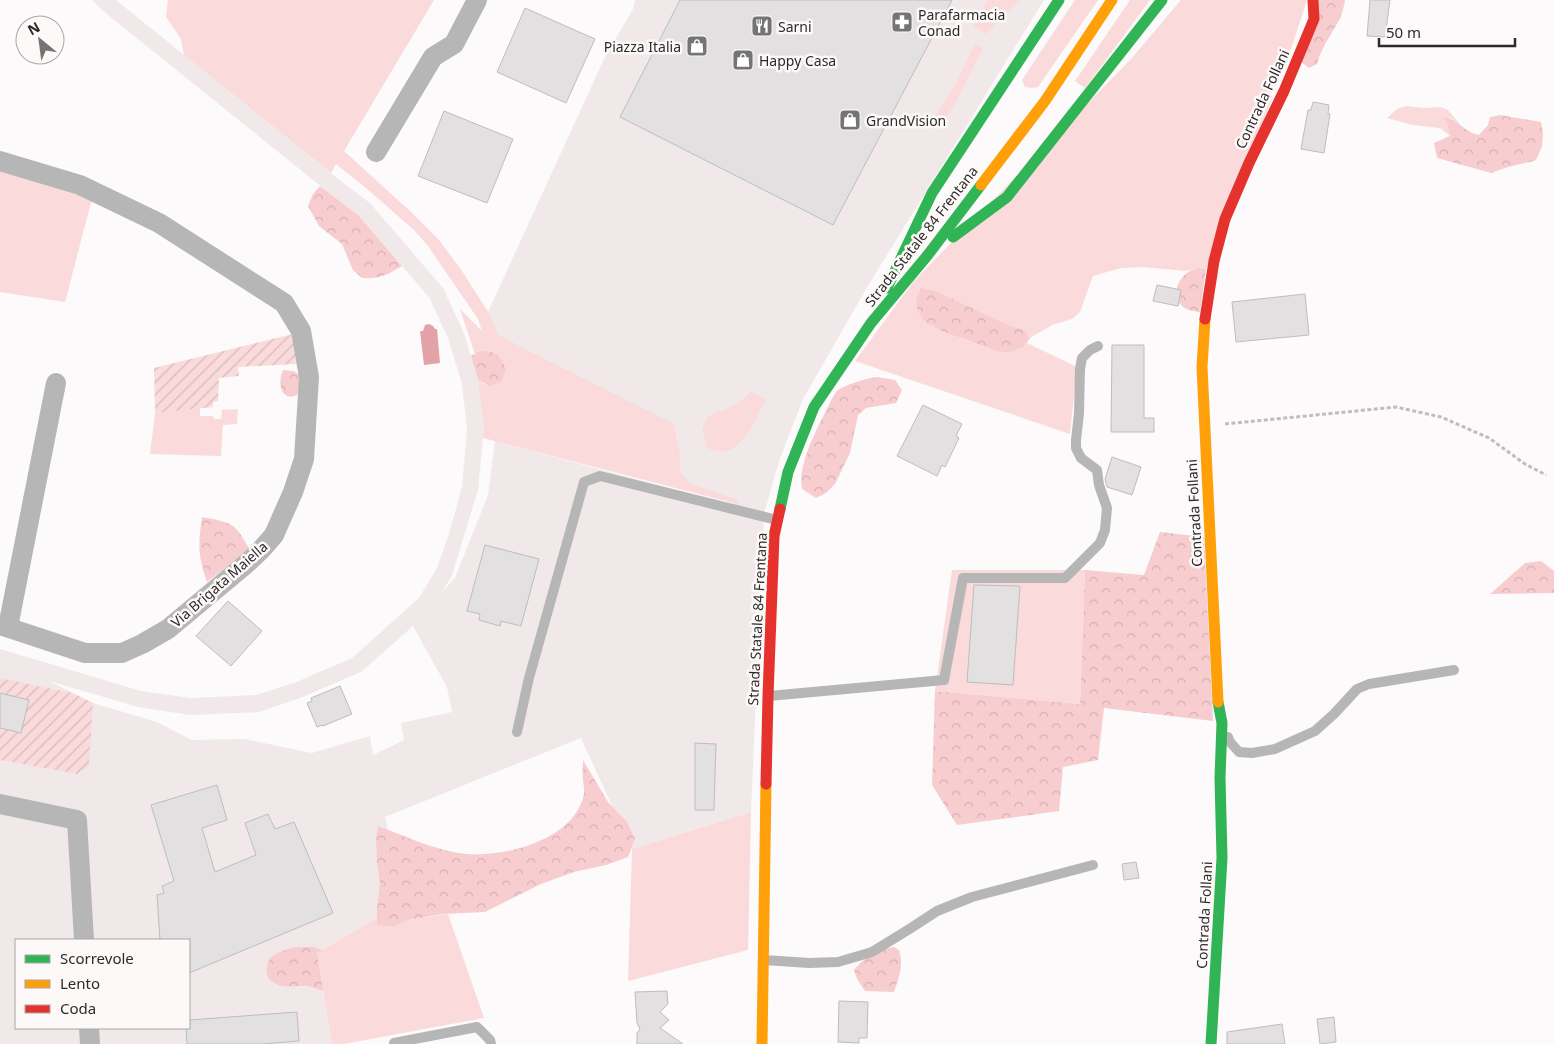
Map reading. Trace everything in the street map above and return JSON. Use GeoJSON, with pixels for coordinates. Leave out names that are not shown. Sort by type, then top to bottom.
{"type":"FeatureCollection","features":[{"type":"Feature","properties":{"kind":"main road"},"geometry":{"type":"LineString","coordinates":[[871,323],[932,193],[1059,0]]}},
{"type":"Feature","properties":{"kind":"main road","name":"Strada Statale 84 Frentana"},"geometry":{"type":"LineString","coordinates":[[762,1044],[768,696],[774,536],[788,472],[814,407],[871,323],[927,256],[1045,101],[1112,0]]}},
{"type":"Feature","properties":{"kind":"main road"},"geometry":{"type":"LineString","coordinates":[[927,256],[1007,197],[1162,0]]}},
{"type":"Feature","properties":{"kind":"main road","name":"Contrada Follani"},"geometry":{"type":"LineString","coordinates":[[1211,1044],[1222,858],[1220,778],[1222,723],[1218,706],[1202,367],[1204,331],[1214,261],[1225,219],[1249,163],[1284,91],[1314,19],[1313,0]]}},
{"type":"Feature","properties":{"kind":"street"},"geometry":{"type":"LineString","coordinates":[[376,152],[433,57],[454,44],[477,0]]}},
{"type":"Feature","properties":{"kind":"street","name":"Via Brigata Maiella"},"geometry":{"type":"LineString","coordinates":[[0,161],[80,185],[159,223],[284,303],[302,331],[309,377],[304,459],[293,492],[274,535],[251,559],[175,624],[142,644],[122,653],[85,654],[4,626]]}},
{"type":"Feature","properties":{"kind":"street"},"geometry":{"type":"LineString","coordinates":[[4,626],[56,382]]}},
{"type":"Feature","properties":{"kind":"street"},"geometry":{"type":"LineString","coordinates":[[0,804],[77,820],[84,939]]}},
{"type":"Feature","properties":{"kind":"street"},"geometry":{"type":"LineString","coordinates":[[89,1029],[90,1044]]}},
{"type":"Feature","properties":{"kind":"lane"},"geometry":{"type":"LineString","coordinates":[[768,696],[944,680],[963,578],[1065,578],[1100,543],[1105,530],[1107,508],[1099,485],[1097,470],[1081,458],[1076,448],[1082,358],[1090,350],[1098,346]]}},
{"type":"Feature","properties":{"kind":"lane"},"geometry":{"type":"LineString","coordinates":[[517,732],[529,678],[584,482],[600,476],[778,520]]}},
{"type":"Feature","properties":{"kind":"lane"},"geometry":{"type":"LineString","coordinates":[[1222,723],[1230,742],[1239,752],[1252,753],[1275,749],[1314,731],[1334,714],[1357,689],[1369,684],[1454,670]]}},
{"type":"Feature","properties":{"kind":"lane"},"geometry":{"type":"LineString","coordinates":[[763,960],[809,963],[838,962],[872,952],[937,911],[972,898],[1093,866]]}},
{"type":"Feature","properties":{"kind":"lane"},"geometry":{"type":"LineString","coordinates":[[394,1043],[477,1027],[490,1040],[491,1044]]}},
{"type":"Feature","properties":{"kind":"path"},"geometry":{"type":"LineString","coordinates":[[1205,426],[1396,407],[1441,417],[1489,438],[1525,464],[1546,475]]}},
{"type":"Feature","properties":{"kind":"shaded area"},"geometry":{"type":"Polygon","coordinates":[[[92,0],[116,0],[370,203],[443,288],[464,333],[478,380],[484,429],[478,490],[452,575],[443,591],[455,578],[488,495],[495,441],[732,505],[733,503],[738,503],[691,484],[681,473],[680,454],[498,334],[488,312],[604,59],[633,9],[635,0],[1044,0],[866,289],[803,399],[779,461],[764,514],[751,812],[632,849],[581,738],[385,817],[404,902],[317,953],[332,1044],[0,1044],[0,649],[141,691],[191,698],[256,695],[294,683],[352,658],[419,598],[437,568],[462,487],[467,429],[462,384],[448,338],[429,297],[358,215],[108,15],[92,0]],[[413,626],[361,672],[300,698],[259,712],[190,715],[138,707],[49,681],[93,703],[157,722],[192,740],[244,739],[312,753],[370,736],[373,755],[404,740],[401,723],[452,712],[447,687],[413,626]]]}},
{"type":"Feature","properties":{"kind":"shaded area"},"geometry":{"type":"Polygon","coordinates":[[[168,0],[434,0],[344,151],[439,240],[462,271],[490,315],[498,334],[674,424],[680,454],[681,473],[691,484],[730,497],[739,501],[738,503],[483,438],[484,429],[478,380],[486,385],[480,351],[475,354],[460,309],[482,331],[478,319],[428,246],[414,230],[336,164],[331,173],[184,55],[181,39],[166,17],[168,0]]]}},
{"type":"Feature","properties":{"kind":"shaded area"},"geometry":{"type":"Polygon","coordinates":[[[988,0],[1019,0],[986,34],[974,26],[988,0]]]}},
{"type":"Feature","properties":{"kind":"shaded area"},"geometry":{"type":"Polygon","coordinates":[[[1075,0],[1098,0],[1038,87],[1025,87],[1022,80],[1075,0]]]}},
{"type":"Feature","properties":{"kind":"shaded area"},"geometry":{"type":"Polygon","coordinates":[[[1130,0],[1150,0],[1085,88],[1075,81],[1130,0]]]}},
{"type":"Feature","properties":{"kind":"shaded area"},"geometry":{"type":"Polygon","coordinates":[[[1181,0],[1307,0],[1291,49],[1273,74],[1267,87],[1271,101],[1206,269],[1197,268],[1187,271],[1142,267],[1121,268],[1093,276],[1080,312],[1072,319],[1052,325],[1030,338],[1024,330],[1006,324],[934,290],[921,288],[960,338],[999,352],[1010,352],[1023,348],[1027,343],[1077,367],[1070,434],[855,361],[914,281],[1131,59],[1181,0]]]}},
{"type":"Feature","properties":{"kind":"shaded area"},"geometry":{"type":"Polygon","coordinates":[[[975,44],[983,48],[956,102],[940,127],[932,122],[955,85],[975,44]]]}},
{"type":"Feature","properties":{"kind":"shaded area"},"geometry":{"type":"Polygon","coordinates":[[[1406,106],[1441,107],[1448,110],[1461,126],[1451,118],[1444,116],[1450,136],[1440,128],[1413,125],[1387,118],[1397,109],[1406,106]]]}},
{"type":"Feature","properties":{"kind":"shaded area"},"geometry":{"type":"Polygon","coordinates":[[[0,171],[93,195],[65,302],[0,292],[0,171]]]}},
{"type":"Feature","properties":{"kind":"shaded area"},"geometry":{"type":"Polygon","coordinates":[[[429,324],[437,329],[440,363],[424,365],[420,331],[423,331],[425,325],[429,324]]]}},
{"type":"Feature","properties":{"kind":"shaded area"},"geometry":{"type":"Polygon","coordinates":[[[293,334],[296,364],[238,367],[239,376],[219,378],[218,401],[213,402],[213,407],[155,413],[154,368],[293,334]]]}},
{"type":"Feature","properties":{"kind":"shaded area"},"geometry":{"type":"Polygon","coordinates":[[[751,391],[766,400],[744,438],[732,449],[726,451],[707,448],[702,429],[707,417],[735,404],[746,397],[751,391]]]}},
{"type":"Feature","properties":{"kind":"shaded area"},"geometry":{"type":"Polygon","coordinates":[[[200,407],[200,416],[213,416],[214,419],[221,419],[222,410],[238,409],[237,424],[223,425],[221,456],[150,454],[155,413],[200,407]]]}},
{"type":"Feature","properties":{"kind":"shaded area"},"geometry":{"type":"Polygon","coordinates":[[[952,570],[1085,570],[1080,704],[935,691],[952,570]]]}},
{"type":"Feature","properties":{"kind":"shaded area"},"geometry":{"type":"Polygon","coordinates":[[[0,678],[72,693],[93,703],[89,766],[77,774],[0,760],[0,678]]]}},
{"type":"Feature","properties":{"kind":"shaded area"},"geometry":{"type":"Polygon","coordinates":[[[751,812],[748,950],[628,981],[632,849],[751,812]]]}},
{"type":"Feature","properties":{"kind":"shaded area"},"geometry":{"type":"Polygon","coordinates":[[[448,914],[484,1018],[344,1044],[332,1044],[317,953],[377,918],[377,925],[393,927],[409,920],[448,914]]]}},
{"type":"Feature","properties":{"kind":"green space"},"geometry":{"type":"Polygon","coordinates":[[[1316,0],[1345,0],[1341,16],[1317,64],[1309,68],[1301,62],[1316,0]]]}},
{"type":"Feature","properties":{"kind":"green space"},"geometry":{"type":"Polygon","coordinates":[[[1500,115],[1541,122],[1543,133],[1542,146],[1534,161],[1491,173],[1437,158],[1434,143],[1450,136],[1443,116],[1479,135],[1488,125],[1490,117],[1500,115]]]}},
{"type":"Feature","properties":{"kind":"green space"},"geometry":{"type":"Polygon","coordinates":[[[320,186],[358,215],[402,266],[374,278],[362,278],[353,270],[342,244],[319,226],[308,206],[313,194],[320,186]]]}},
{"type":"Feature","properties":{"kind":"green space"},"geometry":{"type":"Polygon","coordinates":[[[1197,268],[1206,269],[1200,312],[1186,308],[1175,298],[1181,279],[1184,275],[1197,268]]]}},
{"type":"Feature","properties":{"kind":"green space"},"geometry":{"type":"Polygon","coordinates":[[[921,288],[934,290],[1006,324],[1024,330],[1030,338],[1023,348],[1010,352],[999,352],[942,331],[924,321],[917,309],[916,299],[921,288]]]}},
{"type":"Feature","properties":{"kind":"green space"},"geometry":{"type":"Polygon","coordinates":[[[480,351],[494,353],[502,361],[506,370],[501,382],[490,386],[478,380],[471,356],[480,351]]]}},
{"type":"Feature","properties":{"kind":"green space"},"geometry":{"type":"Polygon","coordinates":[[[283,370],[293,371],[300,375],[304,389],[292,397],[287,396],[281,389],[280,383],[283,370]]]}},
{"type":"Feature","properties":{"kind":"green space"},"geometry":{"type":"Polygon","coordinates":[[[877,377],[895,380],[902,390],[896,403],[866,408],[858,415],[850,453],[835,484],[826,493],[816,498],[802,489],[801,479],[805,457],[819,424],[837,391],[856,382],[877,377]]]}},
{"type":"Feature","properties":{"kind":"green space"},"geometry":{"type":"Polygon","coordinates":[[[202,517],[233,526],[250,549],[207,582],[200,550],[202,517]]]}},
{"type":"Feature","properties":{"kind":"green space"},"geometry":{"type":"Polygon","coordinates":[[[1160,532],[1204,537],[1213,721],[1104,708],[1098,760],[1063,767],[1059,811],[957,825],[932,785],[935,691],[1080,704],[1085,570],[1144,575],[1160,532]]]}},
{"type":"Feature","properties":{"kind":"green space"},"geometry":{"type":"Polygon","coordinates":[[[1541,561],[1554,571],[1554,593],[1490,594],[1525,563],[1541,561]]]}},
{"type":"Feature","properties":{"kind":"green space"},"geometry":{"type":"Polygon","coordinates":[[[583,760],[608,802],[627,822],[635,839],[628,857],[606,865],[574,872],[541,884],[485,912],[443,914],[409,920],[393,927],[377,925],[380,883],[376,838],[378,826],[428,845],[458,853],[494,853],[514,850],[533,844],[551,835],[566,824],[578,810],[584,792],[583,760]]]}},
{"type":"Feature","properties":{"kind":"green space"},"geometry":{"type":"Polygon","coordinates":[[[295,947],[314,947],[322,950],[317,953],[323,991],[307,986],[282,986],[268,978],[267,967],[271,958],[278,953],[295,947]]]}},
{"type":"Feature","properties":{"kind":"green space"},"geometry":{"type":"Polygon","coordinates":[[[894,947],[899,950],[901,961],[894,992],[865,991],[857,979],[854,970],[862,961],[872,955],[894,947]]]}},
{"type":"Feature","properties":{"kind":"building"},"geometry":{"type":"Polygon","coordinates":[[[680,0],[952,0],[833,225],[620,117],[680,0]]]}},
{"type":"Feature","properties":{"kind":"building"},"geometry":{"type":"Polygon","coordinates":[[[1370,0],[1390,0],[1385,37],[1367,36],[1370,0]]]}},
{"type":"Feature","properties":{"kind":"building"},"geometry":{"type":"Polygon","coordinates":[[[525,8],[595,39],[566,103],[497,72],[525,8]]]}},
{"type":"Feature","properties":{"kind":"building"},"geometry":{"type":"Polygon","coordinates":[[[1313,102],[1329,105],[1328,114],[1330,114],[1324,153],[1301,149],[1308,110],[1311,110],[1313,102]]]}},
{"type":"Feature","properties":{"kind":"building"},"geometry":{"type":"Polygon","coordinates":[[[444,111],[513,139],[487,203],[418,176],[444,111]]]}},
{"type":"Feature","properties":{"kind":"building"},"geometry":{"type":"Polygon","coordinates":[[[1157,285],[1181,290],[1178,306],[1153,301],[1157,285]]]}},
{"type":"Feature","properties":{"kind":"building"},"geometry":{"type":"Polygon","coordinates":[[[1305,294],[1309,335],[1236,342],[1232,302],[1305,294]]]}},
{"type":"Feature","properties":{"kind":"building"},"geometry":{"type":"Polygon","coordinates":[[[1112,345],[1144,345],[1144,418],[1154,418],[1154,432],[1111,432],[1112,345]]]}},
{"type":"Feature","properties":{"kind":"building"},"geometry":{"type":"Polygon","coordinates":[[[923,405],[962,424],[956,436],[959,438],[945,467],[942,465],[937,476],[897,456],[923,405]]]}},
{"type":"Feature","properties":{"kind":"building"},"geometry":{"type":"Polygon","coordinates":[[[1112,457],[1141,467],[1132,495],[1107,487],[1105,479],[1112,457]]]}},
{"type":"Feature","properties":{"kind":"building"},"geometry":{"type":"Polygon","coordinates":[[[485,545],[539,559],[521,626],[501,621],[500,626],[479,620],[480,614],[467,611],[485,545]]]}},
{"type":"Feature","properties":{"kind":"building"},"geometry":{"type":"Polygon","coordinates":[[[974,585],[1020,586],[1013,685],[967,682],[974,585]]]}},
{"type":"Feature","properties":{"kind":"building"},"geometry":{"type":"Polygon","coordinates":[[[228,601],[262,631],[231,666],[196,636],[228,601]]]}},
{"type":"Feature","properties":{"kind":"building"},"geometry":{"type":"Polygon","coordinates":[[[340,686],[352,714],[317,727],[307,703],[312,701],[311,698],[340,686]]]}},
{"type":"Feature","properties":{"kind":"building"},"geometry":{"type":"Polygon","coordinates":[[[0,693],[29,700],[21,733],[0,728],[0,693]]]}},
{"type":"Feature","properties":{"kind":"building"},"geometry":{"type":"Polygon","coordinates":[[[695,743],[716,744],[714,810],[695,810],[695,743]]]}},
{"type":"Feature","properties":{"kind":"building"},"geometry":{"type":"Polygon","coordinates":[[[217,785],[227,820],[202,828],[215,872],[256,855],[245,823],[268,814],[275,829],[294,822],[333,913],[190,973],[190,939],[160,939],[157,895],[164,893],[162,886],[174,881],[151,805],[217,785]]]}},
{"type":"Feature","properties":{"kind":"building"},"geometry":{"type":"Polygon","coordinates":[[[1136,862],[1139,878],[1124,880],[1122,864],[1136,862]]]}},
{"type":"Feature","properties":{"kind":"building"},"geometry":{"type":"Polygon","coordinates":[[[667,991],[668,1004],[660,1012],[669,1020],[660,1028],[683,1044],[637,1044],[637,1033],[640,1029],[637,1023],[635,992],[667,991]]]}},
{"type":"Feature","properties":{"kind":"building"},"geometry":{"type":"Polygon","coordinates":[[[839,1001],[868,1002],[867,1038],[859,1038],[859,1043],[838,1042],[839,1001]]]}},
{"type":"Feature","properties":{"kind":"building"},"geometry":{"type":"Polygon","coordinates":[[[297,1012],[299,1041],[263,1044],[187,1044],[186,1029],[190,1029],[190,1020],[297,1012]]]}},
{"type":"Feature","properties":{"kind":"building"},"geometry":{"type":"Polygon","coordinates":[[[1334,1017],[1336,1042],[1320,1044],[1317,1019],[1334,1017]]]}},
{"type":"Feature","properties":{"kind":"building"},"geometry":{"type":"Polygon","coordinates":[[[1282,1024],[1285,1044],[1227,1044],[1227,1032],[1282,1024]]]}},
{"type":"Feature","properties":{"kind":"traffic: fast"},"geometry":{"type":"LineString","coordinates":[[887,288],[932,193],[1059,0]]}},
{"type":"Feature","properties":{"kind":"traffic: fast"},"geometry":{"type":"LineString","coordinates":[[953,237],[1007,197],[1162,0]]}},
{"type":"Feature","properties":{"kind":"traffic: fast"},"geometry":{"type":"LineString","coordinates":[[780,509],[788,472],[814,407],[871,323],[927,256],[981,185]]}},
{"type":"Feature","properties":{"kind":"traffic: fast"},"geometry":{"type":"LineString","coordinates":[[1211,1044],[1222,858],[1220,778],[1222,723],[1218,702]]}},
{"type":"Feature","properties":{"kind":"traffic: slow"},"geometry":{"type":"LineString","coordinates":[[981,185],[1045,101],[1112,0]]}},
{"type":"Feature","properties":{"kind":"traffic: slow"},"geometry":{"type":"LineString","coordinates":[[1205,319],[1202,367],[1218,702]]}},
{"type":"Feature","properties":{"kind":"traffic: slow"},"geometry":{"type":"LineString","coordinates":[[762,1044],[766,784]]}},
{"type":"Feature","properties":{"kind":"traffic: jam"},"geometry":{"type":"LineString","coordinates":[[1205,319],[1214,261],[1225,219],[1249,163],[1284,91],[1314,19],[1313,0]]}},
{"type":"Feature","properties":{"kind":"traffic: jam"},"geometry":{"type":"LineString","coordinates":[[766,784],[774,536],[780,509]]}},
{"type":"Feature","properties":{"kind":"place","name":"Parafarmacia Conad"},"geometry":{"type":"Point","coordinates":[902,22]}},
{"type":"Feature","properties":{"kind":"place","name":"Sarni"},"geometry":{"type":"Point","coordinates":[762,26]}},
{"type":"Feature","properties":{"kind":"place","name":"Piazza Italia"},"geometry":{"type":"Point","coordinates":[697,46]}},
{"type":"Feature","properties":{"kind":"place","name":"Happy Casa"},"geometry":{"type":"Point","coordinates":[743,60]}},
{"type":"Feature","properties":{"kind":"place","name":"GrandVision"},"geometry":{"type":"Point","coordinates":[850,120]}}]}
